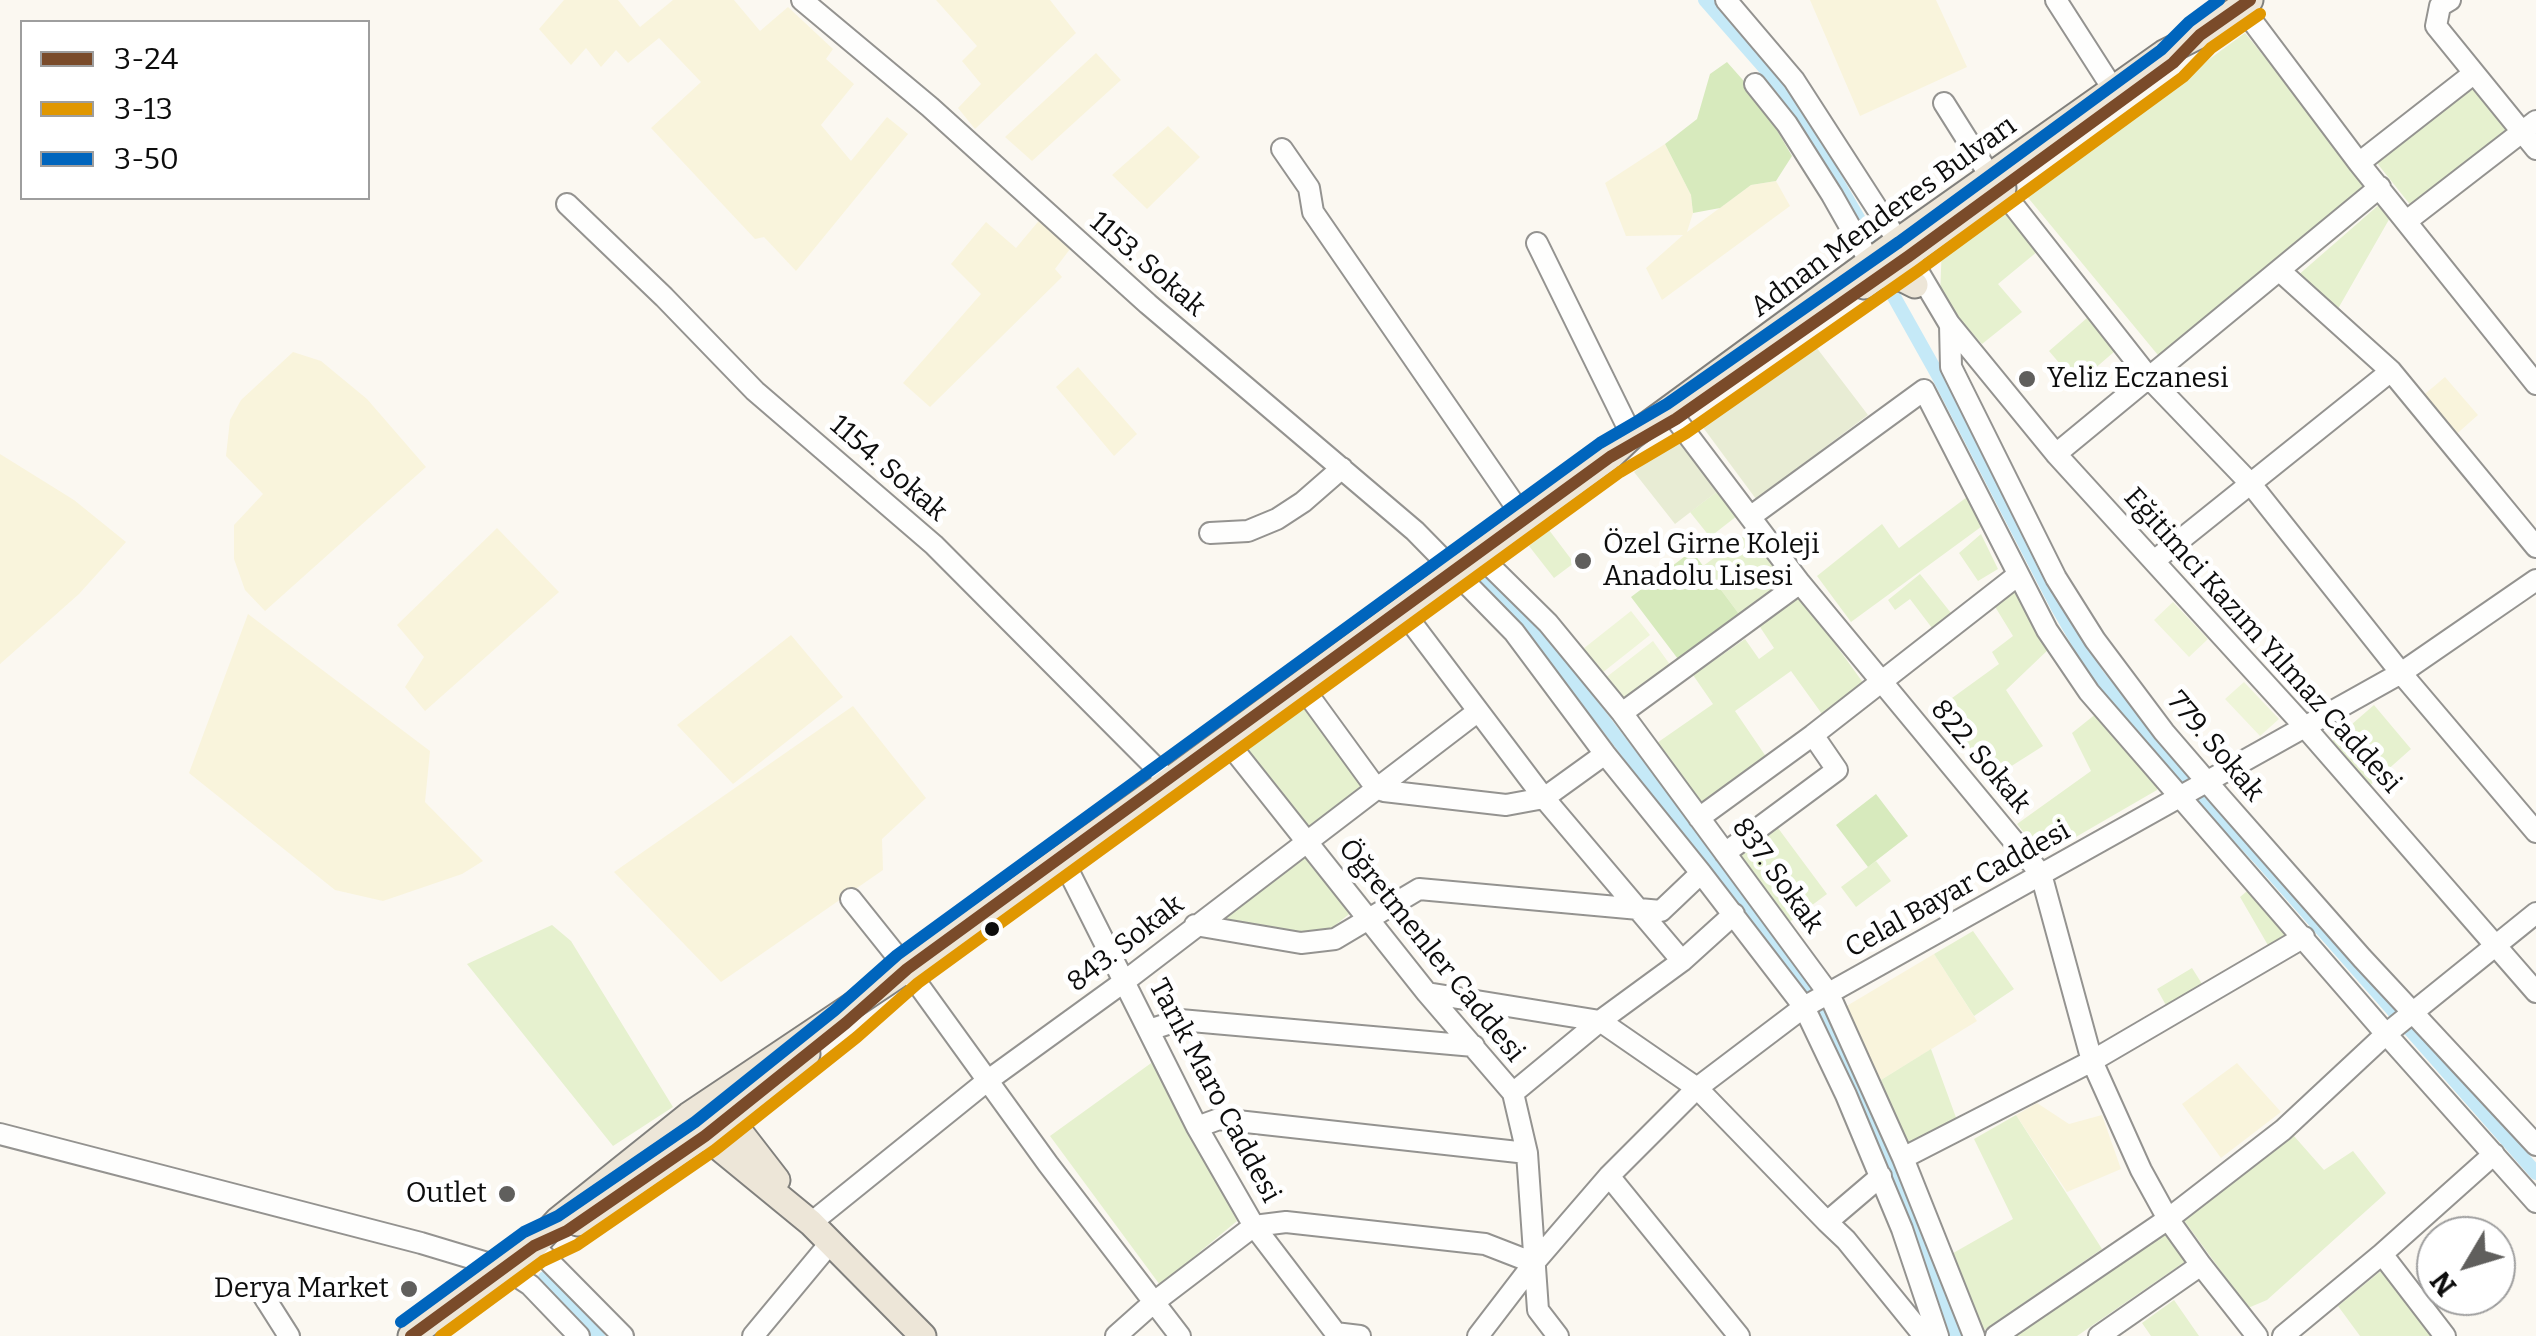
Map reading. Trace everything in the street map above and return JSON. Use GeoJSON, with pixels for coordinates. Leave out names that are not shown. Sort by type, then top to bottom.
{"type":"FeatureCollection","features":[{"type":"Feature","properties":{"kind":"main road","name":"Adnan Menderes Bulvarı"},"geometry":{"type":"LineString","coordinates":[[1890,257],[1990,176],[2164,53],[2200,35],[2245,3]]}},
{"type":"Feature","properties":{"kind":"main road","name":"Adnan Menderes Bulvarı"},"geometry":{"type":"LineString","coordinates":[[411,1336],[534,1246],[558,1220],[722,1108],[1610,457],[1890,257],[2173,63],[2200,35]]}},
{"type":"Feature","properties":{"kind":"main road"},"geometry":{"type":"LineString","coordinates":[[1890,257],[1903,279],[1916,286]]}},
{"type":"Feature","properties":{"kind":"main road","name":"Adnan Menderes Bulvarı"},"geometry":{"type":"LineString","coordinates":[[1610,457],[1632,436],[1672,414]]}},
{"type":"Feature","properties":{"kind":"main road","name":"Adnan Menderes Bulvarı"},"geometry":{"type":"LineString","coordinates":[[722,1108],[766,1088],[907,970]]}},
{"type":"Feature","properties":{"kind":"main road"},"geometry":{"type":"LineString","coordinates":[[744,1156],[752,1115],[766,1088]]}},
{"type":"Feature","properties":{"kind":"main road"},"geometry":{"type":"LineString","coordinates":[[722,1108],[744,1156]]}},
{"type":"Feature","properties":{"kind":"main road","name":"Adnan Menderes Bulvarı"},"geometry":{"type":"LineString","coordinates":[[534,1246],[567,1231],[670,1160],[697,1126]]}},
{"type":"Feature","properties":{"kind":"main road"},"geometry":{"type":"LineString","coordinates":[[697,1126],[744,1156],[923,1336]]}},
{"type":"Feature","properties":{"kind":"main road"},"geometry":{"type":"LineString","coordinates":[[670,1160],[711,1154],[744,1156]]}},
{"type":"Feature","properties":{"kind":"street","name":"1153. Sokak"},"geometry":{"type":"LineString","coordinates":[[802,0],[930,107],[1148,304],[1416,531],[1454,572]]}},
{"type":"Feature","properties":{"kind":"street"},"geometry":{"type":"LineString","coordinates":[[1726,0],[1794,80],[1858,182],[1890,257]]}},
{"type":"Feature","properties":{"kind":"street"},"geometry":{"type":"LineString","coordinates":[[2450,0],[2440,6],[2436,26],[2473,74],[2529,126],[2536,149]]}},
{"type":"Feature","properties":{"kind":"street"},"geometry":{"type":"LineString","coordinates":[[2059,1],[2113,89]]}},
{"type":"Feature","properties":{"kind":"street"},"geometry":{"type":"LineString","coordinates":[[2245,3],[2359,163],[2536,384]]}},
{"type":"Feature","properties":{"kind":"street"},"geometry":{"type":"LineString","coordinates":[[2359,163],[2473,74]]}},
{"type":"Feature","properties":{"kind":"street"},"geometry":{"type":"LineString","coordinates":[[1755,84],[1787,124],[1832,195],[1890,257]]}},
{"type":"Feature","properties":{"kind":"street"},"geometry":{"type":"LineString","coordinates":[[1944,102],[1990,176]]}},
{"type":"Feature","properties":{"kind":"street"},"geometry":{"type":"LineString","coordinates":[[2408,220],[2529,126]]}},
{"type":"Feature","properties":{"kind":"street"},"geometry":{"type":"LineString","coordinates":[[1282,150],[1309,188],[1313,212],[1525,520]]}},
{"type":"Feature","properties":{"kind":"street"},"geometry":{"type":"LineString","coordinates":[[2056,454],[2380,188]]}},
{"type":"Feature","properties":{"kind":"street"},"geometry":{"type":"LineString","coordinates":[[2010,201],[2150,379],[2250,483],[2401,673],[2536,832]]}},
{"type":"Feature","properties":{"kind":"street","name":"1154. Sokak"},"geometry":{"type":"LineString","coordinates":[[568,204],[754,392],[934,545],[1169,782]]}},
{"type":"Feature","properties":{"kind":"street"},"geometry":{"type":"LineString","coordinates":[[1537,243],[1632,436]]}},
{"type":"Feature","properties":{"kind":"street","name":"Eğitimci Kazım Yılmaz Caddesi"},"geometry":{"type":"LineString","coordinates":[[1890,257],[1950,324]]}},
{"type":"Feature","properties":{"kind":"street"},"geometry":{"type":"LineString","coordinates":[[2280,271],[2391,372],[2536,547]]}},
{"type":"Feature","properties":{"kind":"street","name":"Eğitimci Kazım Yılmaz Caddesi"},"geometry":{"type":"LineString","coordinates":[[1916,286],[2056,454],[2304,726],[2536,992]]}},
{"type":"Feature","properties":{"kind":"street","name":"779. Sokak"},"geometry":{"type":"LineString","coordinates":[[1950,324],[1951,367],[2056,578],[2095,640],[2164,732],[2413,1012],[2533,1136]]}},
{"type":"Feature","properties":{"kind":"street"},"geometry":{"type":"LineString","coordinates":[[2154,561],[2391,372]]}},
{"type":"Feature","properties":{"kind":"street"},"geometry":{"type":"LineString","coordinates":[[1750,517],[1924,390],[2018,575],[2064,658],[2089,692],[2536,1202]]}},
{"type":"Feature","properties":{"kind":"street","name":"822. Sokak"},"geometry":{"type":"LineString","coordinates":[[1672,414],[1800,583],[2041,874],[2092,1061],[2141,1170],[2201,1265],[2258,1336]]}},
{"type":"Feature","properties":{"kind":"street"},"geometry":{"type":"LineString","coordinates":[[1210,533],[1248,530],[1276,519],[1304,502],[1342,468]]}},
{"type":"Feature","properties":{"kind":"street","name":"837. Sokak"},"geometry":{"type":"LineString","coordinates":[[1479,554],[1548,623],[1622,712],[1829,994],[1903,1158],[1974,1336]]}},
{"type":"Feature","properties":{"kind":"street","name":"837. Sokak"},"geometry":{"type":"LineString","coordinates":[[1454,572],[1514,632],[1804,1007],[1881,1176],[1938,1336]]}},
{"type":"Feature","properties":{"kind":"street"},"geometry":{"type":"LineString","coordinates":[[1699,818],[1813,735],[2018,575]]}},
{"type":"Feature","properties":{"kind":"street","name":"Celal Bayar Caddesi"},"geometry":{"type":"LineString","coordinates":[[1478,1336],[1608,1176],[1697,1088],[1804,1007],[2401,673],[2536,580]]}},
{"type":"Feature","properties":{"kind":"street"},"geometry":{"type":"LineString","coordinates":[[1622,712],[1800,583]]}},
{"type":"Feature","properties":{"kind":"street"},"geometry":{"type":"LineString","coordinates":[[1402,610],[1544,798],[1682,961]]}},
{"type":"Feature","properties":{"kind":"street"},"geometry":{"type":"LineString","coordinates":[[1301,685],[1376,788],[1506,805],[1544,798],[1605,754]]}},
{"type":"Feature","properties":{"kind":"street","name":"843. Sokak"},"geometry":{"type":"LineString","coordinates":[[811,1223],[987,1081],[1478,712]]}},
{"type":"Feature","properties":{"kind":"street"},"geometry":{"type":"LineString","coordinates":[[1725,853],[1837,770],[1813,735]]}},
{"type":"Feature","properties":{"kind":"street","name":"Öğretmenler Caddesi"},"geometry":{"type":"LineString","coordinates":[[1226,740],[1427,993],[1513,1093],[1527,1153],[1538,1310],[1558,1336]]}},
{"type":"Feature","properties":{"kind":"street","name":"Tarık Maro Caddesi"},"geometry":{"type":"LineString","coordinates":[[1062,858],[1198,1128],[1254,1226],[1336,1334]]}},
{"type":"Feature","properties":{"kind":"street"},"geometry":{"type":"LineString","coordinates":[[1195,926],[1301,943],[1335,940],[1418,889],[1661,911],[1701,872]]}},
{"type":"Feature","properties":{"kind":"street"},"geometry":{"type":"LineString","coordinates":[[851,899],[1180,1336]]}},
{"type":"Feature","properties":{"kind":"street"},"geometry":{"type":"LineString","coordinates":[[1996,1336],[2168,1218],[2283,1130],[2386,1034],[2536,913]]}},
{"type":"Feature","properties":{"kind":"street"},"geometry":{"type":"LineString","coordinates":[[1513,1093],[1682,961],[1734,914]]}},
{"type":"Feature","properties":{"kind":"street"},"geometry":{"type":"LineString","coordinates":[[1903,1158],[2092,1061],[2304,937]]}},
{"type":"Feature","properties":{"kind":"street"},"geometry":{"type":"LineString","coordinates":[[1427,993],[1600,1022],[1697,1088],[1846,1240],[1924,1336]]}},
{"type":"Feature","properties":{"kind":"street"},"geometry":{"type":"LineString","coordinates":[[1150,1030],[1180,1020],[1474,1046]]}},
{"type":"Feature","properties":{"kind":"street"},"geometry":{"type":"LineString","coordinates":[[1198,1128],[1219,1119],[1527,1153]]}},
{"type":"Feature","properties":{"kind":"street"},"geometry":{"type":"LineString","coordinates":[[0,1134],[504,1268],[530,1285],[580,1336]]}},
{"type":"Feature","properties":{"kind":"street"},"geometry":{"type":"LineString","coordinates":[[2282,1336],[2494,1154]]}},
{"type":"Feature","properties":{"kind":"street"},"geometry":{"type":"LineString","coordinates":[[1608,1176],[1739,1336]]}},
{"type":"Feature","properties":{"kind":"street"},"geometry":{"type":"LineString","coordinates":[[1827,1222],[1881,1176]]}},
{"type":"Feature","properties":{"kind":"street"},"geometry":{"type":"LineString","coordinates":[[1116,1336],[1254,1226],[1286,1222],[1485,1244],[1534,1263]]}},
{"type":"Feature","properties":{"kind":"street"},"geometry":{"type":"LineString","coordinates":[[753,1336],[831,1242]]}},
{"type":"Feature","properties":{"kind":"street"},"geometry":{"type":"LineString","coordinates":[[534,1246],[623,1336]]}},
{"type":"Feature","properties":{"kind":"street"},"geometry":{"type":"LineString","coordinates":[[2382,1254],[2446,1336]]}},
{"type":"Feature","properties":{"kind":"street"},"geometry":{"type":"LineString","coordinates":[[2099,1336],[2201,1265]]}},
{"type":"Feature","properties":{"kind":"street"},"geometry":{"type":"LineString","coordinates":[[262,1295],[289,1336]]}},
{"type":"Feature","properties":{"kind":"street"},"geometry":{"type":"LineString","coordinates":[[1336,1334],[1360,1336]]}},
{"type":"Feature","properties":{"kind":"shaded area"},"geometry":{"type":"Polygon","coordinates":[[[564,0],[618,0],[640,27],[673,0],[734,0],[760,31],[788,7],[833,49],[826,59],[854,84],[821,125],[851,161],[887,117],[908,134],[796,271],[764,237],[755,239],[651,128],[701,82],[659,38],[628,63],[616,50],[601,67],[586,48],[571,65],[539,29],[564,0]]]}},
{"type":"Feature","properties":{"kind":"shaded area"},"geometry":{"type":"Polygon","coordinates":[[[936,0],[1050,0],[1076,33],[975,129],[958,108],[981,84],[962,61],[977,46],[936,0]]]}},
{"type":"Feature","properties":{"kind":"shaded area"},"geometry":{"type":"Polygon","coordinates":[[[1810,0],[1936,0],[1967,67],[1860,116],[1810,0]]]}},
{"type":"Feature","properties":{"kind":"shaded area"},"geometry":{"type":"Polygon","coordinates":[[[1096,53],[1121,80],[1032,161],[1005,137],[1096,53]]]}},
{"type":"Feature","properties":{"kind":"shaded area"},"geometry":{"type":"Polygon","coordinates":[[[1168,126],[1200,157],[1147,209],[1112,175],[1168,126]]]}},
{"type":"Feature","properties":{"kind":"shaded area"},"geometry":{"type":"Polygon","coordinates":[[[1665,144],[1691,195],[1693,213],[1687,232],[1751,185],[1776,181],[1790,206],[1662,300],[1646,268],[1683,235],[1626,236],[1605,183],[1665,144]]]}},
{"type":"Feature","properties":{"kind":"shaded area"},"geometry":{"type":"Polygon","coordinates":[[[1042,217],[1073,245],[1055,269],[1062,277],[930,407],[903,383],[981,294],[951,264],[986,222],[1016,248],[1042,217]]]}},
{"type":"Feature","properties":{"kind":"shaded area"},"geometry":{"type":"Polygon","coordinates":[[[293,352],[321,361],[367,399],[426,467],[265,611],[245,590],[234,559],[234,525],[263,494],[226,456],[230,420],[241,400],[293,352]]]}},
{"type":"Feature","properties":{"kind":"shaded area"},"geometry":{"type":"Polygon","coordinates":[[[1078,367],[1137,434],[1114,456],[1056,387],[1078,367]]]}},
{"type":"Feature","properties":{"kind":"shaded area"},"geometry":{"type":"Polygon","coordinates":[[[2445,377],[2478,415],[2452,438],[2419,399],[2445,377]]]}},
{"type":"Feature","properties":{"kind":"shaded area"},"geometry":{"type":"Polygon","coordinates":[[[0,454],[74,500],[126,542],[79,594],[0,664],[0,454]]]}},
{"type":"Feature","properties":{"kind":"shaded area"},"geometry":{"type":"Polygon","coordinates":[[[497,528],[559,592],[425,711],[405,687],[424,657],[397,625],[497,528]]]}},
{"type":"Feature","properties":{"kind":"shaded area"},"geometry":{"type":"Polygon","coordinates":[[[248,614],[430,751],[425,802],[483,861],[462,874],[383,901],[335,890],[189,773],[248,614]]]}},
{"type":"Feature","properties":{"kind":"shaded area"},"geometry":{"type":"Polygon","coordinates":[[[791,635],[843,697],[733,784],[677,725],[791,635]]]}},
{"type":"Feature","properties":{"kind":"shaded area"},"geometry":{"type":"Polygon","coordinates":[[[853,706],[926,798],[882,839],[883,870],[721,982],[614,872],[853,706]]]}},
{"type":"Feature","properties":{"kind":"shaded area"},"geometry":{"type":"Polygon","coordinates":[[[1934,954],[1977,1021],[1881,1080],[1845,1007],[1934,954]]]}},
{"type":"Feature","properties":{"kind":"shaded area"},"geometry":{"type":"Polygon","coordinates":[[[2237,1063],[2281,1112],[2221,1158],[2182,1104],[2237,1063]]]}},
{"type":"Feature","properties":{"kind":"shaded area"},"geometry":{"type":"Polygon","coordinates":[[[2037,1103],[2069,1124],[2102,1115],[2121,1169],[2067,1192],[2016,1115],[2037,1103]]]}},
{"type":"Feature","properties":{"kind":"green space"},"geometry":{"type":"Polygon","coordinates":[[[2245,33],[2364,179],[2362,195],[2162,360],[2025,194],[2245,33]]]}},
{"type":"Feature","properties":{"kind":"green space"},"geometry":{"type":"Polygon","coordinates":[[[1727,62],[1757,96],[1792,156],[1776,181],[1751,185],[1720,208],[1693,213],[1691,195],[1665,144],[1697,119],[1710,74],[1727,62]]]}},
{"type":"Feature","properties":{"kind":"green space"},"geometry":{"type":"Polygon","coordinates":[[[2472,86],[2508,130],[2412,207],[2377,163],[2472,86]]]}},
{"type":"Feature","properties":{"kind":"green space"},"geometry":{"type":"Polygon","coordinates":[[[2381,203],[2391,216],[2335,314],[2296,277],[2381,203]]]}},
{"type":"Feature","properties":{"kind":"green space"},"geometry":{"type":"Polygon","coordinates":[[[2001,206],[2038,251],[1998,284],[2022,312],[1982,344],[1940,297],[1942,244],[2001,206]]]}},
{"type":"Feature","properties":{"kind":"green space"},"geometry":{"type":"Polygon","coordinates":[[[2087,318],[2115,351],[2077,384],[2049,351],[2087,318]]]}},
{"type":"Feature","properties":{"kind":"green space"},"geometry":{"type":"Polygon","coordinates":[[[1810,339],[1868,415],[1756,499],[1699,422],[1810,339]]]}},
{"type":"Feature","properties":{"kind":"green space"},"geometry":{"type":"Polygon","coordinates":[[[1681,434],[1723,487],[1675,524],[1634,472],[1681,434]]]}},
{"type":"Feature","properties":{"kind":"green space"},"geometry":{"type":"Polygon","coordinates":[[[1723,487],[1742,512],[1710,537],[1690,512],[1723,487]]]}},
{"type":"Feature","properties":{"kind":"green space"},"geometry":{"type":"Polygon","coordinates":[[[1971,494],[1985,524],[1851,622],[1817,576],[1882,524],[1899,548],[1971,494]]]}},
{"type":"Feature","properties":{"kind":"green space"},"geometry":{"type":"Polygon","coordinates":[[[1549,530],[1574,563],[1554,578],[1529,546],[1549,530]]]}},
{"type":"Feature","properties":{"kind":"green space"},"geometry":{"type":"Polygon","coordinates":[[[1751,531],[1790,583],[1742,618],[1703,566],[1751,531]]]}},
{"type":"Feature","properties":{"kind":"green space"},"geometry":{"type":"Polygon","coordinates":[[[1981,534],[1998,569],[1978,581],[1959,553],[1981,534]]]}},
{"type":"Feature","properties":{"kind":"green space"},"geometry":{"type":"Polygon","coordinates":[[[1692,551],[1742,618],[1681,663],[1631,597],[1692,551]]]}},
{"type":"Feature","properties":{"kind":"green space"},"geometry":{"type":"Polygon","coordinates":[[[1920,574],[1951,613],[1932,628],[1910,599],[1895,610],[1888,600],[1920,574]]]}},
{"type":"Feature","properties":{"kind":"green space"},"geometry":{"type":"Polygon","coordinates":[[[2018,587],[2051,647],[2006,690],[2043,746],[1991,779],[1941,706],[1999,664],[1992,652],[2013,636],[1994,605],[2018,587]]]}},
{"type":"Feature","properties":{"kind":"green space"},"geometry":{"type":"Polygon","coordinates":[[[1799,594],[1864,684],[1822,714],[1791,671],[1735,711],[1769,761],[1700,810],[1654,745],[1713,704],[1693,675],[1745,639],[1759,659],[1774,648],[1758,624],[1799,594]]]}},
{"type":"Feature","properties":{"kind":"green space"},"geometry":{"type":"Polygon","coordinates":[[[2173,602],[2208,639],[2189,657],[2154,620],[2173,602]]]}},
{"type":"Feature","properties":{"kind":"green space"},"geometry":{"type":"Polygon","coordinates":[[[1631,611],[1650,635],[1602,673],[1583,649],[1631,611]]]}},
{"type":"Feature","properties":{"kind":"green space"},"geometry":{"type":"Polygon","coordinates":[[[1653,641],[1671,666],[1622,703],[1604,679],[1653,641]]]}},
{"type":"Feature","properties":{"kind":"green space"},"geometry":{"type":"Polygon","coordinates":[[[2244,682],[2279,719],[2260,736],[2225,699],[2244,682]]]}},
{"type":"Feature","properties":{"kind":"green space"},"geometry":{"type":"Polygon","coordinates":[[[2374,705],[2411,749],[2367,788],[2329,744],[2374,705]]]}},
{"type":"Feature","properties":{"kind":"green space"},"geometry":{"type":"Polygon","coordinates":[[[1304,706],[1363,785],[1306,828],[1244,748],[1304,706]]]}},
{"type":"Feature","properties":{"kind":"green space"},"geometry":{"type":"Polygon","coordinates":[[[2097,713],[2159,780],[2157,790],[2043,856],[2017,824],[2091,771],[2072,733],[2097,713]]]}},
{"type":"Feature","properties":{"kind":"green space"},"geometry":{"type":"Polygon","coordinates":[[[1876,794],[1908,836],[1868,867],[1836,825],[1876,794]]]}},
{"type":"Feature","properties":{"kind":"green space"},"geometry":{"type":"Polygon","coordinates":[[[1778,828],[1827,894],[1788,923],[1739,857],[1778,828]]]}},
{"type":"Feature","properties":{"kind":"green space"},"geometry":{"type":"Polygon","coordinates":[[[1304,850],[1353,911],[1323,935],[1223,919],[1304,850]]]}},
{"type":"Feature","properties":{"kind":"green space"},"geometry":{"type":"Polygon","coordinates":[[[1876,861],[1891,881],[1856,907],[1841,887],[1876,861]]]}},
{"type":"Feature","properties":{"kind":"green space"},"geometry":{"type":"Polygon","coordinates":[[[2253,886],[2291,934],[2269,947],[2240,897],[2253,886]]]}},
{"type":"Feature","properties":{"kind":"green space"},"geometry":{"type":"Polygon","coordinates":[[[552,925],[571,941],[673,1107],[613,1146],[467,964],[552,925]]]}},
{"type":"Feature","properties":{"kind":"green space"},"geometry":{"type":"Polygon","coordinates":[[[1973,931],[2014,989],[1974,1016],[1934,954],[1973,931]]]}},
{"type":"Feature","properties":{"kind":"green space"},"geometry":{"type":"Polygon","coordinates":[[[2192,968],[2204,987],[2168,1009],[2157,989],[2192,968]]]}},
{"type":"Feature","properties":{"kind":"green space"},"geometry":{"type":"Polygon","coordinates":[[[1931,1049],[1958,1123],[1907,1147],[1881,1080],[1931,1049]]]}},
{"type":"Feature","properties":{"kind":"green space"},"geometry":{"type":"Polygon","coordinates":[[[1154,1061],[1237,1221],[1160,1285],[1050,1136],[1154,1061]]]}},
{"type":"Feature","properties":{"kind":"green space"},"geometry":{"type":"Polygon","coordinates":[[[2016,1115],[2102,1249],[1977,1335],[1948,1256],[2013,1219],[1974,1139],[2016,1115]]]}},
{"type":"Feature","properties":{"kind":"green space"},"geometry":{"type":"Polygon","coordinates":[[[2294,1136],[2324,1170],[2353,1151],[2386,1193],[2267,1300],[2248,1308],[2183,1219],[2294,1136]]]}},
{"type":"Feature","properties":{"kind":"green space"},"geometry":{"type":"Polygon","coordinates":[[[2169,1229],[2186,1261],[2077,1336],[2012,1336],[2169,1229]]]}},
{"type":"Feature","properties":{"kind":"green space"},"geometry":{"type":"Polygon","coordinates":[[[2382,1270],[2431,1336],[2360,1336],[2338,1306],[2382,1270]]]}},
{"type":"Feature","properties":{"kind":"green space"},"geometry":{"type":"Polygon","coordinates":[[[2174,1300],[2199,1336],[2151,1336],[2142,1323],[2174,1300]]]}},
{"type":"Feature","properties":{"kind":"waterway"},"geometry":{"type":"LineString","coordinates":[[1705,0],[1784,90],[1869,237]]}},
{"type":"Feature","properties":{"kind":"waterway"},"geometry":{"type":"LineString","coordinates":[[1893,295],[2097,675],[2152,742],[2536,1173]]}},
{"type":"Feature","properties":{"kind":"waterway"},"geometry":{"type":"LineString","coordinates":[[1480,578],[1538,635],[1809,989],[1869,1106],[1956,1336]]}},
{"type":"Feature","properties":{"kind":"waterway"},"geometry":{"type":"LineString","coordinates":[[545,1278],[598,1336]]}},
{"type":"Feature","properties":{"kind":"transit line","name":"3-50"},"geometry":{"type":"LineString","coordinates":[[401,1322],[524,1232],[558,1216],[695,1122],[897,955],[1600,443],[1667,404],[1899,242],[2161,50],[2219,0]]}},
{"type":"Feature","properties":{"kind":"transit line","name":"3-24"},"geometry":{"type":"LineString","coordinates":[[411,1336],[534,1246],[567,1231],[705,1136],[907,969],[1610,457],[1676,419],[1909,256],[2173,63],[2200,35],[2250,0]]}},
{"type":"Feature","properties":{"kind":"transit line","name":"3-13"},"geometry":{"type":"LineString","coordinates":[[441,1336],[543,1261],[577,1245],[715,1150],[918,983],[1620,472],[1686,433],[1919,270],[2183,77],[2211,48],[2260,14]]}},
{"type":"Feature","properties":{"kind":"place","name":"Yeliz Eczanesi"},"geometry":{"type":"Point","coordinates":[2027,379]}},
{"type":"Feature","properties":{"kind":"place","name":"Özel Girne Koleji Anadolu Lisesi"},"geometry":{"type":"Point","coordinates":[1583,561]}},
{"type":"Feature","properties":{"kind":"place","name":"Outlet"},"geometry":{"type":"Point","coordinates":[507,1194]}},
{"type":"Feature","properties":{"kind":"place","name":"Derya Market"},"geometry":{"type":"Point","coordinates":[409,1289]}}]}
